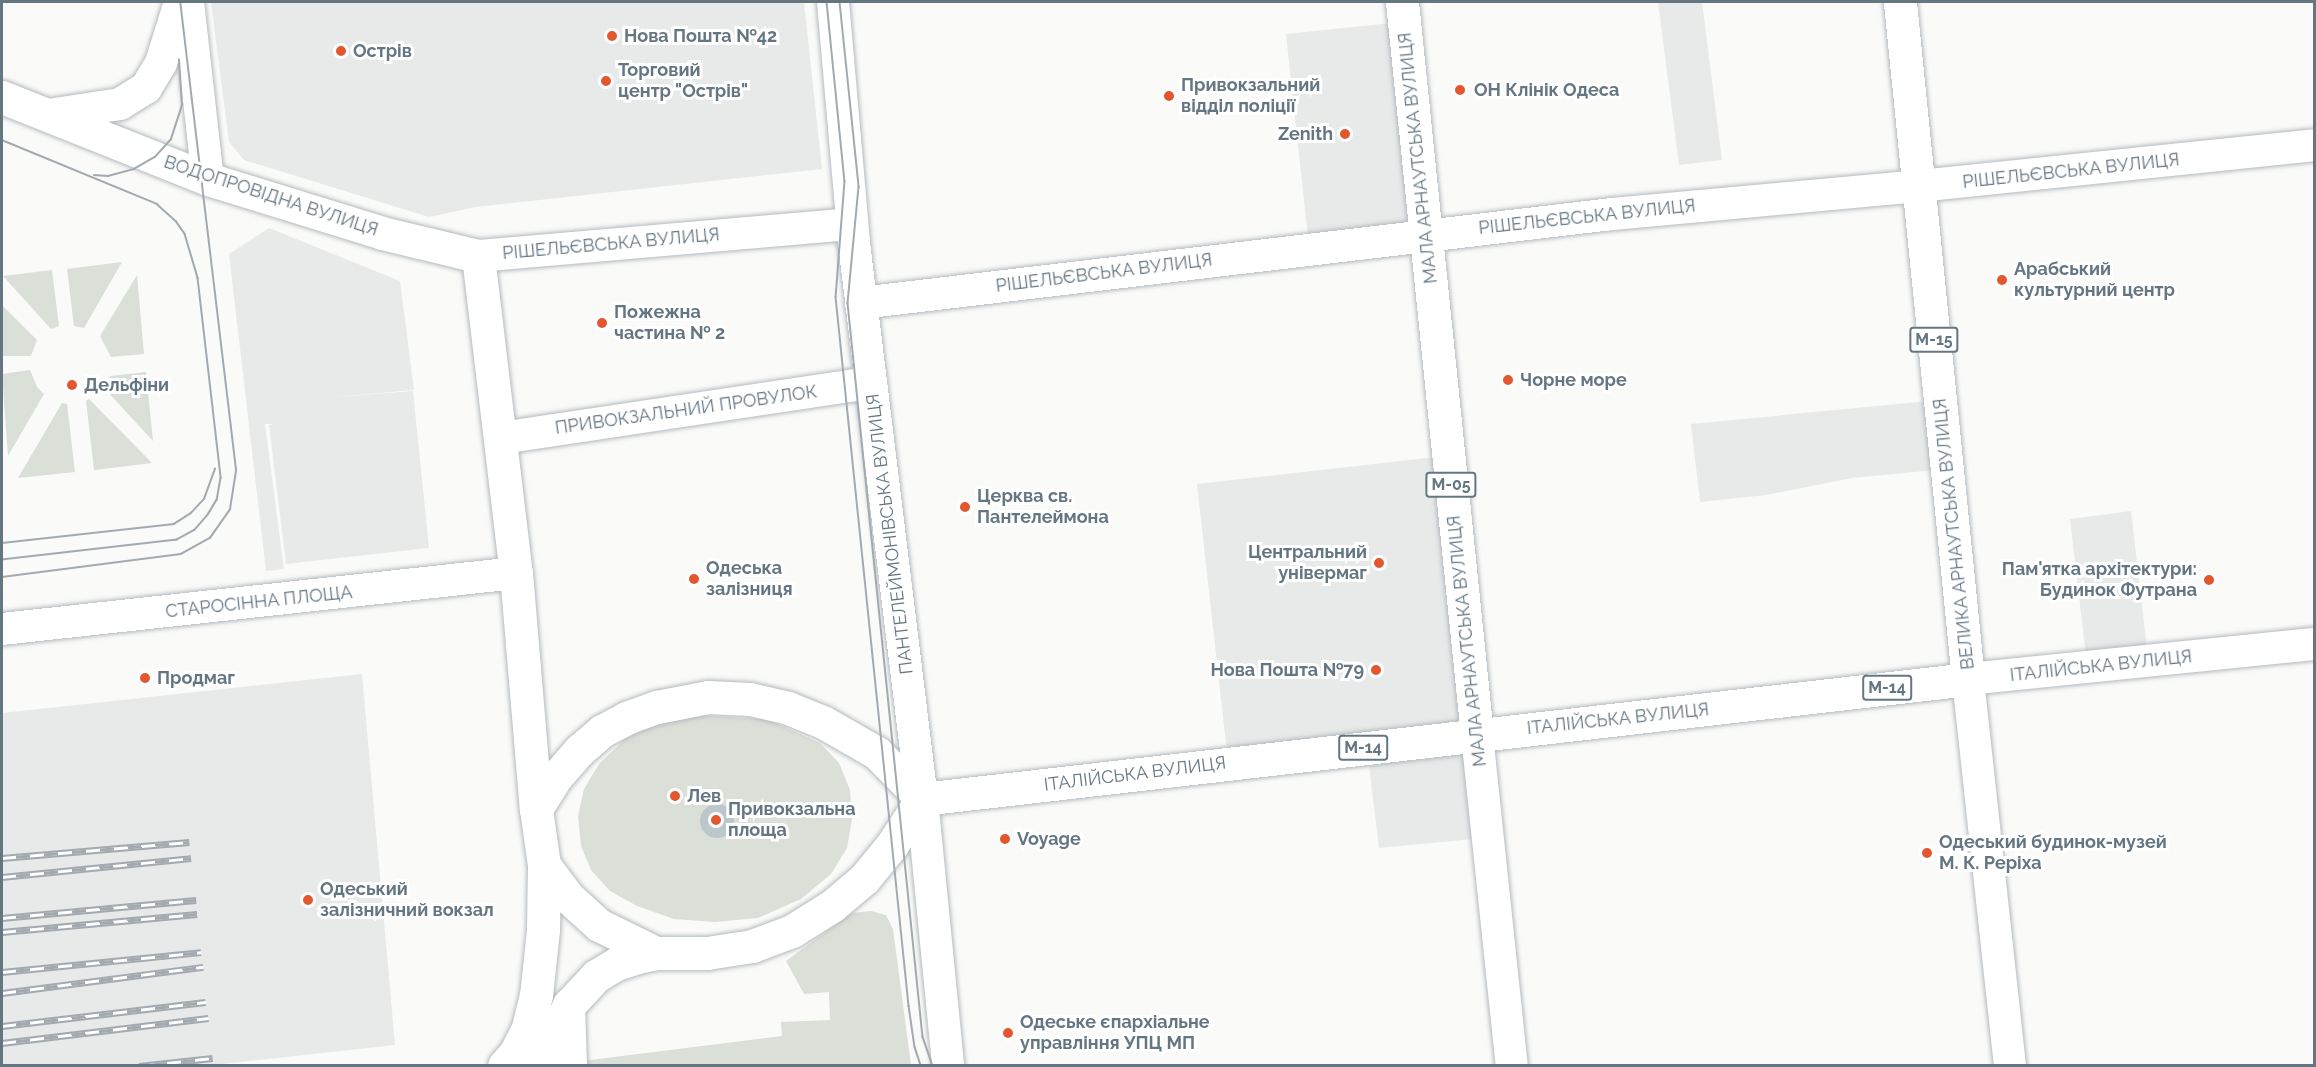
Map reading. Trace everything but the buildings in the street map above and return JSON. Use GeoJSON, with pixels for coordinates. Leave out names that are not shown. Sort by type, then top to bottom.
{"type":"FeatureCollection","features":[{"type":"Feature","properties":{"kind":"main road"},"geometry":{"type":"LineString","coordinates":[[48,115],[120,104],[146,88],[162,63],[180,2]]}},
{"type":"Feature","properties":{"kind":"main road"},"geometry":{"type":"LineString","coordinates":[[188,2],[208,178]]}},
{"type":"Feature","properties":{"kind":"main road","name":"ПАНТЕЛЕЙМОНІВСЬКА ВУЛИЦЯ"},"geometry":{"type":"LineString","coordinates":[[833,2],[852,224],[922,799],[948,1065]]}},
{"type":"Feature","properties":{"kind":"main road","name":"МАЛА АРНАУТСЬКА ВУЛИЦЯ"},"geometry":{"type":"LineString","coordinates":[[1402,2],[1512,1065]]}},
{"type":"Feature","properties":{"kind":"main road","name":"ВЕЛИКА АРНАУТСЬКА ВУЛИЦЯ"},"geometry":{"type":"LineString","coordinates":[[1900,2],[1968,679],[2010,1065]]}},
{"type":"Feature","properties":{"kind":"main road","name":"ВОДОПРОВІДНА ВУЛИЦЯ"},"geometry":{"type":"LineString","coordinates":[[2,97],[208,178],[382,233],[478,256]]}},
{"type":"Feature","properties":{"kind":"main road","name":"РІШЕЛЬЄВСЬКА ВУЛИЦЯ"},"geometry":{"type":"LineString","coordinates":[[861,303],[1704,204],[1919,186],[2314,145]]}},
{"type":"Feature","properties":{"kind":"main road","name":"РІШЕЛЬЄВСЬКА ВУЛИЦЯ"},"geometry":{"type":"LineString","coordinates":[[478,256],[852,224]]}},
{"type":"Feature","properties":{"kind":"main road"},"geometry":{"type":"LineString","coordinates":[[478,256],[516,573],[536,809],[544,865],[543,930],[537,995],[527,1030],[516,1052],[504,1065]]}},
{"type":"Feature","properties":{"kind":"main road","name":"ПРИВОКЗАЛЬНИЙ ПРОВУЛОК"},"geometry":{"type":"LineString","coordinates":[[501,438],[872,383]]}},
{"type":"Feature","properties":{"kind":"main road","name":"СТАРОСІННА ПЛОЩА"},"geometry":{"type":"LineString","coordinates":[[2,629],[516,573]]}},
{"type":"Feature","properties":{"kind":"main road","name":"ІТАЛІЙСЬКА ВУЛИЦЯ"},"geometry":{"type":"LineString","coordinates":[[922,799],[1968,679],[2314,644]]}},
{"type":"Feature","properties":{"kind":"main road"},"geometry":{"type":"LineString","coordinates":[[536,809],[565,767],[602,731],[657,707],[708,697],[750,699],[788,708],[823,722],[877,753],[922,799],[892,846],[864,879],[832,906],[792,931],[752,946],[707,953],[656,953],[616,964],[596,976],[570,1005],[539,1065]]}},
{"type":"Feature","properties":{"kind":"main road"},"geometry":{"type":"LineString","coordinates":[[544,865],[568,897],[599,925],[656,953]]}},
{"type":"Feature","properties":{"kind":"main road"},"geometry":{"type":"LineString","coordinates":[[570,1005],[571,1065]]}},
{"type":"Feature","properties":{"kind":"shaded area"},"geometry":{"type":"Polygon","coordinates":[[[211,2],[804,2],[822,169],[476,207],[429,217],[244,160],[229,142],[211,2]]]}},
{"type":"Feature","properties":{"kind":"shaded area"},"geometry":{"type":"Polygon","coordinates":[[[1658,2],[1702,2],[1722,160],[1679,165],[1658,2]]]}},
{"type":"Feature","properties":{"kind":"shaded area"},"geometry":{"type":"Polygon","coordinates":[[[1401,22],[1423,231],[1309,247],[1286,34],[1401,22]]]}},
{"type":"Feature","properties":{"kind":"shaded area"},"geometry":{"type":"Polygon","coordinates":[[[269,228],[400,281],[414,390],[323,398],[413,391],[429,548],[286,564],[269,425],[274,424],[265,424],[284,569],[266,571],[229,254],[269,228]]]}},
{"type":"Feature","properties":{"kind":"shaded area"},"geometry":{"type":"Polygon","coordinates":[[[122,262],[84,328],[74,326],[67,269],[122,262]]]}},
{"type":"Feature","properties":{"kind":"shaded area"},"geometry":{"type":"Polygon","coordinates":[[[52,270],[59,326],[51,329],[3,276],[52,270]]]}},
{"type":"Feature","properties":{"kind":"shaded area"},"geometry":{"type":"Polygon","coordinates":[[[137,275],[144,354],[111,357],[100,336],[137,275]]]}},
{"type":"Feature","properties":{"kind":"shaded area"},"geometry":{"type":"Polygon","coordinates":[[[2,305],[37,340],[31,356],[2,356],[2,305]]]}},
{"type":"Feature","properties":{"kind":"shaded area"},"geometry":{"type":"Polygon","coordinates":[[[30,370],[37,387],[44,394],[8,456],[2,374],[30,370]]]}},
{"type":"Feature","properties":{"kind":"shaded area"},"geometry":{"type":"Polygon","coordinates":[[[146,372],[153,441],[105,389],[110,376],[146,372]]]}},
{"type":"Feature","properties":{"kind":"shaded area"},"geometry":{"type":"Polygon","coordinates":[[[89,399],[152,463],[94,470],[86,401],[89,399]]]}},
{"type":"Feature","properties":{"kind":"shaded area"},"geometry":{"type":"Polygon","coordinates":[[[1939,400],[1946,469],[1852,478],[1766,495],[1700,502],[1691,424],[1939,400]]]}},
{"type":"Feature","properties":{"kind":"shaded area"},"geometry":{"type":"Polygon","coordinates":[[[62,403],[67,404],[75,472],[18,478],[62,403]]]}},
{"type":"Feature","properties":{"kind":"shaded area"},"geometry":{"type":"Polygon","coordinates":[[[1444,456],[1472,732],[1228,761],[1197,484],[1444,456]]]}},
{"type":"Feature","properties":{"kind":"shaded area"},"geometry":{"type":"Polygon","coordinates":[[[2131,511],[2148,657],[2087,665],[2070,519],[2131,511]]]}},
{"type":"Feature","properties":{"kind":"shaded area"},"geometry":{"type":"Polygon","coordinates":[[[362,674],[395,1045],[203,1066],[2,1065],[2,713],[362,674]]]}},
{"type":"Feature","properties":{"kind":"shaded area"},"geometry":{"type":"Polygon","coordinates":[[[696,715],[766,719],[820,743],[839,763],[850,790],[852,819],[847,848],[831,874],[801,899],[758,918],[715,922],[674,919],[637,906],[610,891],[591,870],[581,846],[578,816],[584,789],[599,764],[625,739],[659,722],[696,715]]]}},
{"type":"Feature","properties":{"kind":"shaded area"},"geometry":{"type":"Polygon","coordinates":[[[1475,738],[1484,838],[1379,848],[1367,750],[1475,738]]]}},
{"type":"Feature","properties":{"kind":"shaded area"},"geometry":{"type":"Polygon","coordinates":[[[717,804],[729,809],[734,821],[729,833],[717,838],[705,833],[700,821],[705,809],[717,804]]]}},
{"type":"Feature","properties":{"kind":"shaded area"},"geometry":{"type":"Polygon","coordinates":[[[871,911],[886,915],[893,929],[911,1065],[583,1066],[582,1061],[782,1036],[781,1022],[830,1020],[829,992],[804,994],[786,961],[852,913],[871,911]]]}},
{"type":"Feature","properties":{"kind":"tram line"},"geometry":{"type":"LineString","coordinates":[[2,577],[181,554],[210,538],[230,509],[236,470],[180,2]]}},
{"type":"Feature","properties":{"kind":"tram line"},"geometry":{"type":"LineString","coordinates":[[827,2],[845,181],[836,297],[909,1006],[915,1047],[921,1066]]}},
{"type":"Feature","properties":{"kind":"tram line"},"geometry":{"type":"LineString","coordinates":[[840,2],[859,187],[848,303],[923,1037],[933,1066]]}},
{"type":"Feature","properties":{"kind":"tram line"},"geometry":{"type":"LineString","coordinates":[[94,175],[108,176],[134,169],[155,157],[171,139],[182,105],[179,60]]}},
{"type":"Feature","properties":{"kind":"tram line"},"geometry":{"type":"LineString","coordinates":[[2,140],[157,204],[176,221],[185,234],[198,278],[221,478],[217,500],[208,515],[195,530],[177,540],[2,560]]}},
{"type":"Feature","properties":{"kind":"tram line"},"geometry":{"type":"LineString","coordinates":[[2,543],[174,524],[191,513],[204,499],[215,469]]}},
{"type":"Feature","properties":{"kind":"railway"},"geometry":{"type":"LineString","coordinates":[[2,858],[189,842]]}},
{"type":"Feature","properties":{"kind":"railway"},"geometry":{"type":"LineString","coordinates":[[2,877],[191,858]]}},
{"type":"Feature","properties":{"kind":"railway"},"geometry":{"type":"LineString","coordinates":[[2,918],[196,900]]}},
{"type":"Feature","properties":{"kind":"railway"},"geometry":{"type":"LineString","coordinates":[[2,932],[197,914]]}},
{"type":"Feature","properties":{"kind":"railway"},"geometry":{"type":"LineString","coordinates":[[2,972],[201,952]]}},
{"type":"Feature","properties":{"kind":"railway"},"geometry":{"type":"LineString","coordinates":[[2,993],[203,967]]}},
{"type":"Feature","properties":{"kind":"railway"},"geometry":{"type":"LineString","coordinates":[[2,1026],[206,1002]]}},
{"type":"Feature","properties":{"kind":"railway"},"geometry":{"type":"LineString","coordinates":[[2,1043],[208,1018]]}},
{"type":"Feature","properties":{"kind":"railway"},"geometry":{"type":"LineString","coordinates":[[139,1066],[213,1058]]}},
{"type":"Feature","properties":{"kind":"place","name":"Нова Пошта №42"},"geometry":{"type":"Point","coordinates":[612,36]}},
{"type":"Feature","properties":{"kind":"place","name":"Острів"},"geometry":{"type":"Point","coordinates":[341,51]}},
{"type":"Feature","properties":{"kind":"place","name":"Торговий центр \"Острів\""},"geometry":{"type":"Point","coordinates":[606,81]}},
{"type":"Feature","properties":{"kind":"place","name":"ОН Клінік Одеса"},"geometry":{"type":"Point","coordinates":[1460,90]}},
{"type":"Feature","properties":{"kind":"place","name":"Привокзальний відділ поліції"},"geometry":{"type":"Point","coordinates":[1169,96]}},
{"type":"Feature","properties":{"kind":"place","name":"Zenith"},"geometry":{"type":"Point","coordinates":[1345,134]}},
{"type":"Feature","properties":{"kind":"place","name":"Арабський культурний центр"},"geometry":{"type":"Point","coordinates":[2002,280]}},
{"type":"Feature","properties":{"kind":"place","name":"Пожежна частина № 2"},"geometry":{"type":"Point","coordinates":[602,323]}},
{"type":"Feature","properties":{"kind":"place","name":"Чорне море"},"geometry":{"type":"Point","coordinates":[1508,380]}},
{"type":"Feature","properties":{"kind":"place","name":"Дельфіни"},"geometry":{"type":"Point","coordinates":[72,385]}},
{"type":"Feature","properties":{"kind":"place","name":"Церква св. Пантелеймона"},"geometry":{"type":"Point","coordinates":[965,507]}},
{"type":"Feature","properties":{"kind":"place","name":"Центральний універмаг"},"geometry":{"type":"Point","coordinates":[1379,563]}},
{"type":"Feature","properties":{"kind":"place","name":"Одеська залізниця"},"geometry":{"type":"Point","coordinates":[694,579]}},
{"type":"Feature","properties":{"kind":"place","name":"Пам'ятка архітектури: Будинок Футрана"},"geometry":{"type":"Point","coordinates":[2209,580]}},
{"type":"Feature","properties":{"kind":"place","name":"Нова Пошта №79"},"geometry":{"type":"Point","coordinates":[1376,670]}},
{"type":"Feature","properties":{"kind":"place","name":"Продмаг"},"geometry":{"type":"Point","coordinates":[145,678]}},
{"type":"Feature","properties":{"kind":"place","name":"Лев"},"geometry":{"type":"Point","coordinates":[675,796]}},
{"type":"Feature","properties":{"kind":"place","name":"Привокзальна площа"},"geometry":{"type":"Point","coordinates":[716,820]}},
{"type":"Feature","properties":{"kind":"place","name":"Voyage"},"geometry":{"type":"Point","coordinates":[1005,839]}},
{"type":"Feature","properties":{"kind":"place","name":"Одеський будинок-музей М. К. Реріха"},"geometry":{"type":"Point","coordinates":[1927,853]}},
{"type":"Feature","properties":{"kind":"place","name":"Одеський залізничний вокзал"},"geometry":{"type":"Point","coordinates":[308,900]}},
{"type":"Feature","properties":{"kind":"place","name":"Одеське єпархіальне управління УПЦ МП"},"geometry":{"type":"Point","coordinates":[1008,1033]}}]}
